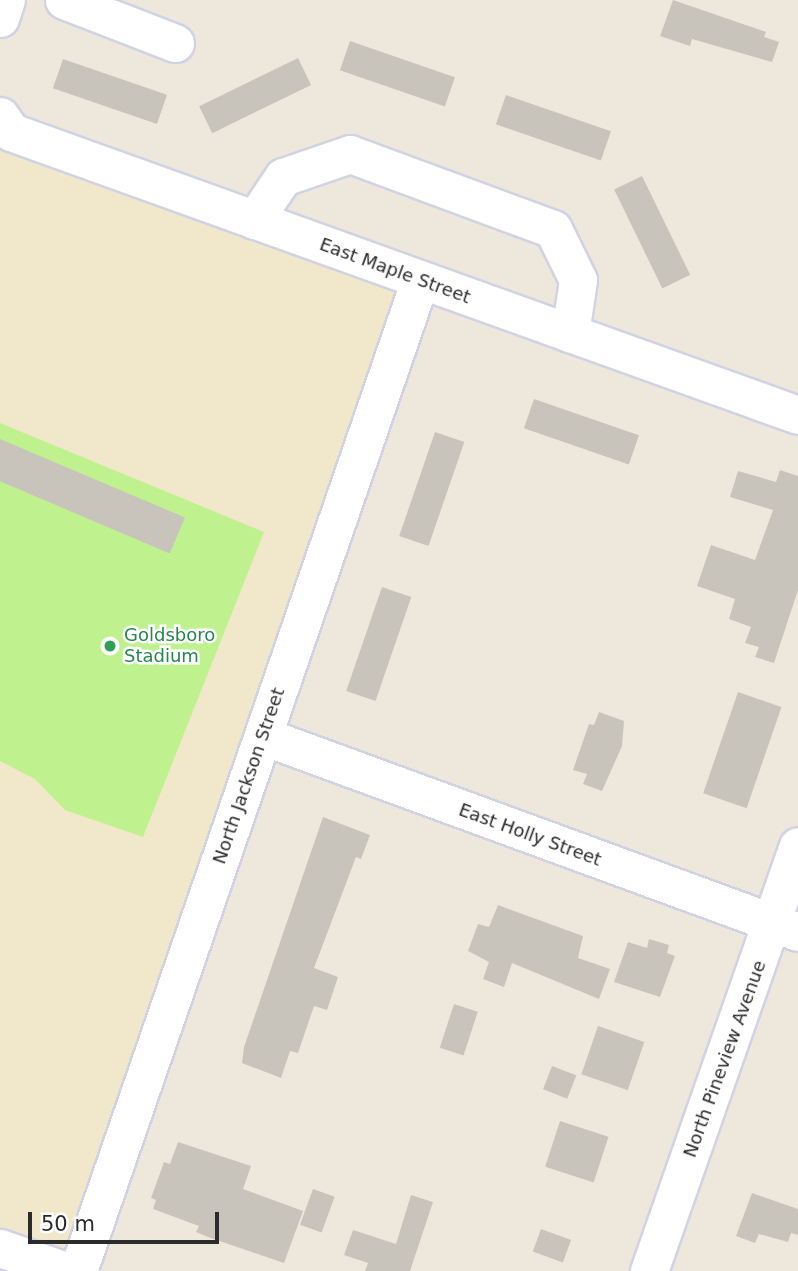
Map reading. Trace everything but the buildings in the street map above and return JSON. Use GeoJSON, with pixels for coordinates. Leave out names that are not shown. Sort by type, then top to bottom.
{"type":"FeatureCollection","features":[{"type":"Feature","properties":{"kind":"street"},"geometry":{"type":"LineString","coordinates":[[0,18],[6,0]]}},
{"type":"Feature","properties":{"kind":"street"},"geometry":{"type":"LineString","coordinates":[[64,0],[116,10],[175,43]]}},
{"type":"Feature","properties":{"kind":"street","name":"East Maple Street"},"geometry":{"type":"LineString","coordinates":[[0,116],[11,132],[798,415]]}},
{"type":"Feature","properties":{"kind":"street"},"geometry":{"type":"LineString","coordinates":[[254,220],[284,177],[351,154],[553,229],[578,280],[570,333]]}},
{"type":"Feature","properties":{"kind":"street","name":"North Jackson Street"},"geometry":{"type":"LineString","coordinates":[[78,1271],[420,280]]}},
{"type":"Feature","properties":{"kind":"street","name":"East Holly Street"},"geometry":{"type":"LineString","coordinates":[[263,736],[785,928]]}},
{"type":"Feature","properties":{"kind":"street","name":"North Pineview Avenue"},"geometry":{"type":"LineString","coordinates":[[649,1271],[785,928],[798,846]]}},
{"type":"Feature","properties":{"kind":"street"},"geometry":{"type":"LineString","coordinates":[[0,1248],[66,1271]]}},
{"type":"Feature","properties":{"kind":"shaded area"},"geometry":{"type":"Polygon","coordinates":[[[0,116],[420,280],[78,1271],[0,1248],[0,116]]]}},
{"type":"Feature","properties":{"kind":"green space","name":"Goldsboro Stadium"},"geometry":{"type":"Polygon","coordinates":[[[0,423],[264,532],[143,837],[65,810],[35,779],[0,761],[0,423]]]}},
{"type":"Feature","properties":{"kind":"place","name":"Goldsboro Stadium"},"geometry":{"type":"Point","coordinates":[110,646]}}]}
